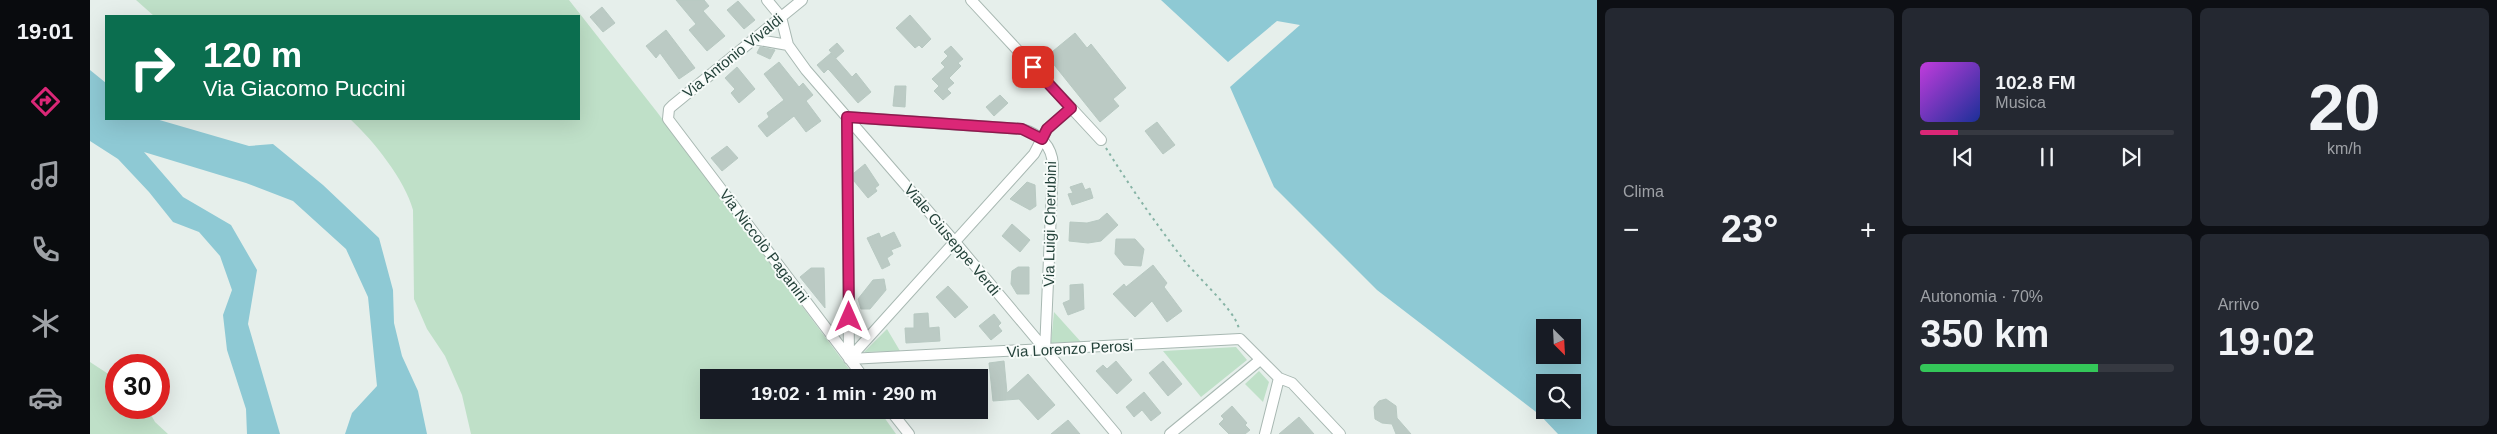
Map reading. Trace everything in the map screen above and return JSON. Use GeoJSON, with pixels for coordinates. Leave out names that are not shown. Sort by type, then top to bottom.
{"type":"FeatureCollection","features":[{"type":"Feature","properties":{"kind":"street"},"geometry":{"type":"LineString","coordinates":[[753,39],[788,45],[781,17],[767,0]]}},
{"type":"Feature","properties":{"kind":"street","name":"Via Antonio Vivaldi"},"geometry":{"type":"LineString","coordinates":[[668,114],[672,106],[802,0]]}},
{"type":"Feature","properties":{"kind":"street"},"geometry":{"type":"LineString","coordinates":[[971,0],[1101,140]]}},
{"type":"Feature","properties":{"kind":"street","name":"Viale Giuseppe Verdi"},"geometry":{"type":"LineString","coordinates":[[788,45],[806,70],[955,242],[1116,434]]}},
{"type":"Feature","properties":{"kind":"street"},"geometry":{"type":"LineString","coordinates":[[849,359],[1034,154],[1047,129],[1071,108]]}},
{"type":"Feature","properties":{"kind":"street","name":"Via Niccolò Paganini"},"geometry":{"type":"LineString","coordinates":[[668,114],[671,124],[857,369]]}},
{"type":"Feature","properties":{"kind":"street"},"geometry":{"type":"LineString","coordinates":[[849,359],[847,117],[1022,129],[1042,139]]}},
{"type":"Feature","properties":{"kind":"street","name":"Via Luigi Cherubini"},"geometry":{"type":"LineString","coordinates":[[1042,139],[1049,148],[1052,160],[1045,350]]}},
{"type":"Feature","properties":{"kind":"street"},"geometry":{"type":"LineString","coordinates":[[1240,340],[1279,378],[1292,383],[1340,434]]}},
{"type":"Feature","properties":{"kind":"street","name":"Via Lorenzo Perosi"},"geometry":{"type":"LineString","coordinates":[[849,359],[1240,340]]}},
{"type":"Feature","properties":{"kind":"street"},"geometry":{"type":"LineString","coordinates":[[1170,434],[1260,360]]}},
{"type":"Feature","properties":{"kind":"street"},"geometry":{"type":"LineString","coordinates":[[1265,434],[1279,378]]}},
{"type":"Feature","properties":{"kind":"street"},"geometry":{"type":"LineString","coordinates":[[897,419],[909,434]]}},
{"type":"Feature","properties":{"kind":"path"},"geometry":{"type":"LineString","coordinates":[[1101,140],[1180,255],[1198,279],[1227,308],[1238,324],[1240,340]]}},
{"type":"Feature","properties":{"kind":"green space"},"geometry":{"type":"Polygon","coordinates":[[[136,0],[569,0],[657,112],[849,369],[700,369],[700,419],[885,419],[896,434],[471,434],[462,395],[445,356],[427,329],[414,299],[413,210],[409,198],[387,161],[351,120],[580,120],[580,15],[153,15],[136,0]]]}},
{"type":"Feature","properties":{"kind":"green space"},"geometry":{"type":"Polygon","coordinates":[[[1054,312],[1081,342],[1051,343],[1054,312]]]}},
{"type":"Feature","properties":{"kind":"green space"},"geometry":{"type":"Polygon","coordinates":[[[887,329],[900,351],[864,352],[887,329]]]}},
{"type":"Feature","properties":{"kind":"green space"},"geometry":{"type":"Polygon","coordinates":[[[1236,347],[1247,360],[1201,397],[1163,351],[1236,347]]]}},
{"type":"Feature","properties":{"kind":"green space"},"geometry":{"type":"Polygon","coordinates":[[[90,362],[105,372],[105,419],[153,419],[168,434],[90,434],[90,362]]]}},
{"type":"Feature","properties":{"kind":"green space"},"geometry":{"type":"Polygon","coordinates":[[[1259,371],[1269,382],[1263,402],[1245,384],[1259,371]]]}},
{"type":"Feature","properties":{"kind":"water"},"geometry":{"type":"Polygon","coordinates":[[[1161,0],[1597,0],[1597,434],[1558,434],[1544,419],[1581,419],[1581,374],[1536,374],[1536,412],[1377,290],[1274,187],[1230,87],[1300,25],[1277,21],[1228,62],[1161,0]]]}},
{"type":"Feature","properties":{"kind":"water"},"geometry":{"type":"Polygon","coordinates":[[[90,70],[105,82],[105,120],[159,120],[249,146],[273,144],[323,185],[379,238],[393,290],[394,323],[402,356],[418,391],[427,434],[345,434],[352,413],[377,386],[368,297],[346,249],[293,201],[246,183],[144,152],[183,197],[231,225],[257,270],[248,324],[280,434],[247,434],[246,409],[227,350],[223,315],[232,290],[220,256],[199,232],[173,222],[149,192],[118,159],[90,141],[90,70]]]}},
{"type":"Feature","properties":{"kind":"building"},"geometry":{"type":"Polygon","coordinates":[[[676,0],[704,0],[709,6],[703,11],[725,36],[707,51],[689,30],[696,24],[676,0]]]}},
{"type":"Feature","properties":{"kind":"building"},"geometry":{"type":"Polygon","coordinates":[[[738,1],[755,20],[744,29],[727,10],[738,1]]]}},
{"type":"Feature","properties":{"kind":"building"},"geometry":{"type":"Polygon","coordinates":[[[602,7],[615,23],[603,32],[590,17],[602,7]]]}},
{"type":"Feature","properties":{"kind":"building"},"geometry":{"type":"Polygon","coordinates":[[[910,15],[931,39],[922,48],[919,45],[915,48],[896,28],[910,15]]]}},
{"type":"Feature","properties":{"kind":"building"},"geometry":{"type":"Polygon","coordinates":[[[666,30],[695,68],[679,79],[660,53],[656,58],[646,46],[666,30]]]}},
{"type":"Feature","properties":{"kind":"building"},"geometry":{"type":"Polygon","coordinates":[[[1075,33],[1087,48],[1091,44],[1126,88],[1113,99],[1119,106],[1100,122],[1047,56],[1075,33]]]}},
{"type":"Feature","properties":{"kind":"building"},"geometry":{"type":"Polygon","coordinates":[[[837,43],[844,51],[836,58],[829,50],[837,43]]]}},
{"type":"Feature","properties":{"kind":"building"},"geometry":{"type":"Polygon","coordinates":[[[951,46],[963,59],[958,63],[961,66],[949,78],[954,83],[947,89],[951,93],[943,100],[934,91],[939,86],[932,79],[945,67],[941,63],[948,56],[944,52],[951,46]]]}},
{"type":"Feature","properties":{"kind":"building"},"geometry":{"type":"Polygon","coordinates":[[[760,47],[775,50],[770,59],[757,53],[760,47]]]}},
{"type":"Feature","properties":{"kind":"building"},"geometry":{"type":"Polygon","coordinates":[[[831,53],[852,77],[856,73],[871,92],[858,103],[828,69],[824,73],[817,65],[831,53]]]}},
{"type":"Feature","properties":{"kind":"building"},"geometry":{"type":"Polygon","coordinates":[[[779,62],[799,87],[803,83],[813,95],[806,101],[821,121],[806,132],[794,116],[767,137],[758,126],[769,117],[767,113],[784,100],[764,74],[779,62]]]}},
{"type":"Feature","properties":{"kind":"building"},"geometry":{"type":"Polygon","coordinates":[[[737,67],[755,89],[739,103],[731,93],[735,89],[725,78],[737,67]]]}},
{"type":"Feature","properties":{"kind":"building"},"geometry":{"type":"Polygon","coordinates":[[[895,86],[906,86],[905,107],[893,106],[895,86]]]}},
{"type":"Feature","properties":{"kind":"building"},"geometry":{"type":"Polygon","coordinates":[[[1000,95],[1008,103],[994,116],[986,107],[1000,95]]]}},
{"type":"Feature","properties":{"kind":"building"},"geometry":{"type":"Polygon","coordinates":[[[1157,122],[1175,145],[1163,154],[1145,131],[1157,122]]]}},
{"type":"Feature","properties":{"kind":"building"},"geometry":{"type":"Polygon","coordinates":[[[727,146],[738,158],[722,171],[711,158],[727,146]]]}},
{"type":"Feature","properties":{"kind":"building"},"geometry":{"type":"Polygon","coordinates":[[[865,164],[879,185],[875,188],[877,191],[868,198],[854,181],[854,173],[865,164]]]}},
{"type":"Feature","properties":{"kind":"building"},"geometry":{"type":"Polygon","coordinates":[[[1027,182],[1035,185],[1036,206],[1030,210],[1010,199],[1027,182]]]}},
{"type":"Feature","properties":{"kind":"building"},"geometry":{"type":"Polygon","coordinates":[[[1082,183],[1085,190],[1090,188],[1093,198],[1072,205],[1068,194],[1073,193],[1070,187],[1082,183]]]}},
{"type":"Feature","properties":{"kind":"building"},"geometry":{"type":"Polygon","coordinates":[[[1107,213],[1118,225],[1101,241],[1088,243],[1069,241],[1070,222],[1087,223],[1099,220],[1107,213]]]}},
{"type":"Feature","properties":{"kind":"building"},"geometry":{"type":"Polygon","coordinates":[[[1012,224],[1030,240],[1020,252],[1002,236],[1012,224]]]}},
{"type":"Feature","properties":{"kind":"building"},"geometry":{"type":"Polygon","coordinates":[[[894,232],[901,246],[891,250],[893,254],[887,258],[890,265],[882,269],[867,238],[879,233],[881,238],[894,232]]]}},
{"type":"Feature","properties":{"kind":"building"},"geometry":{"type":"Polygon","coordinates":[[[1116,239],[1135,239],[1144,249],[1141,266],[1124,265],[1115,254],[1116,239]]]}},
{"type":"Feature","properties":{"kind":"building"},"geometry":{"type":"Polygon","coordinates":[[[1153,265],[1167,283],[1164,287],[1182,311],[1167,322],[1152,301],[1135,317],[1113,294],[1124,284],[1126,287],[1153,265]]]}},
{"type":"Feature","properties":{"kind":"building"},"geometry":{"type":"Polygon","coordinates":[[[1018,267],[1029,267],[1029,294],[1017,294],[1011,284],[1012,271],[1018,267]]]}},
{"type":"Feature","properties":{"kind":"building"},"geometry":{"type":"Polygon","coordinates":[[[811,268],[824,268],[825,308],[800,277],[811,268]]]}},
{"type":"Feature","properties":{"kind":"building"},"geometry":{"type":"Polygon","coordinates":[[[884,279],[886,290],[870,309],[861,309],[858,299],[873,280],[884,279]]]}},
{"type":"Feature","properties":{"kind":"building"},"geometry":{"type":"Polygon","coordinates":[[[1083,284],[1084,309],[1068,315],[1063,303],[1070,300],[1070,285],[1083,284]]]}},
{"type":"Feature","properties":{"kind":"building"},"geometry":{"type":"Polygon","coordinates":[[[948,286],[968,307],[955,318],[936,297],[948,286]]]}},
{"type":"Feature","properties":{"kind":"building"},"geometry":{"type":"Polygon","coordinates":[[[928,313],[929,328],[939,327],[940,341],[906,343],[905,328],[914,328],[914,314],[928,313]]]}},
{"type":"Feature","properties":{"kind":"building"},"geometry":{"type":"Polygon","coordinates":[[[994,314],[1001,323],[998,326],[1002,331],[991,340],[979,326],[994,314]]]}},
{"type":"Feature","properties":{"kind":"building"},"geometry":{"type":"Polygon","coordinates":[[[1004,361],[1007,393],[1028,374],[1055,405],[1038,420],[1019,399],[993,401],[989,363],[1004,361]]]}},
{"type":"Feature","properties":{"kind":"building"},"geometry":{"type":"Polygon","coordinates":[[[1116,361],[1132,380],[1117,394],[1096,371],[1103,365],[1107,369],[1116,361]]]}},
{"type":"Feature","properties":{"kind":"building"},"geometry":{"type":"Polygon","coordinates":[[[1163,361],[1182,384],[1168,396],[1149,373],[1163,361]]]}},
{"type":"Feature","properties":{"kind":"building"},"geometry":{"type":"Polygon","coordinates":[[[1144,392],[1161,413],[1151,421],[1142,410],[1134,417],[1126,407],[1144,392]]]}},
{"type":"Feature","properties":{"kind":"building"},"geometry":{"type":"Polygon","coordinates":[[[1386,399],[1396,406],[1397,418],[1411,434],[1396,434],[1392,424],[1382,423],[1375,419],[1374,407],[1379,401],[1386,399]]]}},
{"type":"Feature","properties":{"kind":"building"},"geometry":{"type":"Polygon","coordinates":[[[1232,406],[1247,423],[1245,425],[1250,430],[1245,434],[1229,434],[1219,424],[1224,419],[1221,416],[1232,406]]]}},
{"type":"Feature","properties":{"kind":"building"},"geometry":{"type":"Polygon","coordinates":[[[1299,417],[1314,434],[1279,434],[1299,417]]]}},
{"type":"Feature","properties":{"kind":"building"},"geometry":{"type":"Polygon","coordinates":[[[1068,420],[1080,434],[1051,434],[1068,420]]]}},
{"type":"Feature","properties":{"kind":"route"},"geometry":{"type":"LineString","coordinates":[[849,317],[847,117],[1022,129],[1028,130],[1042,139],[1047,129],[1071,108],[1033,67]]}}]}
